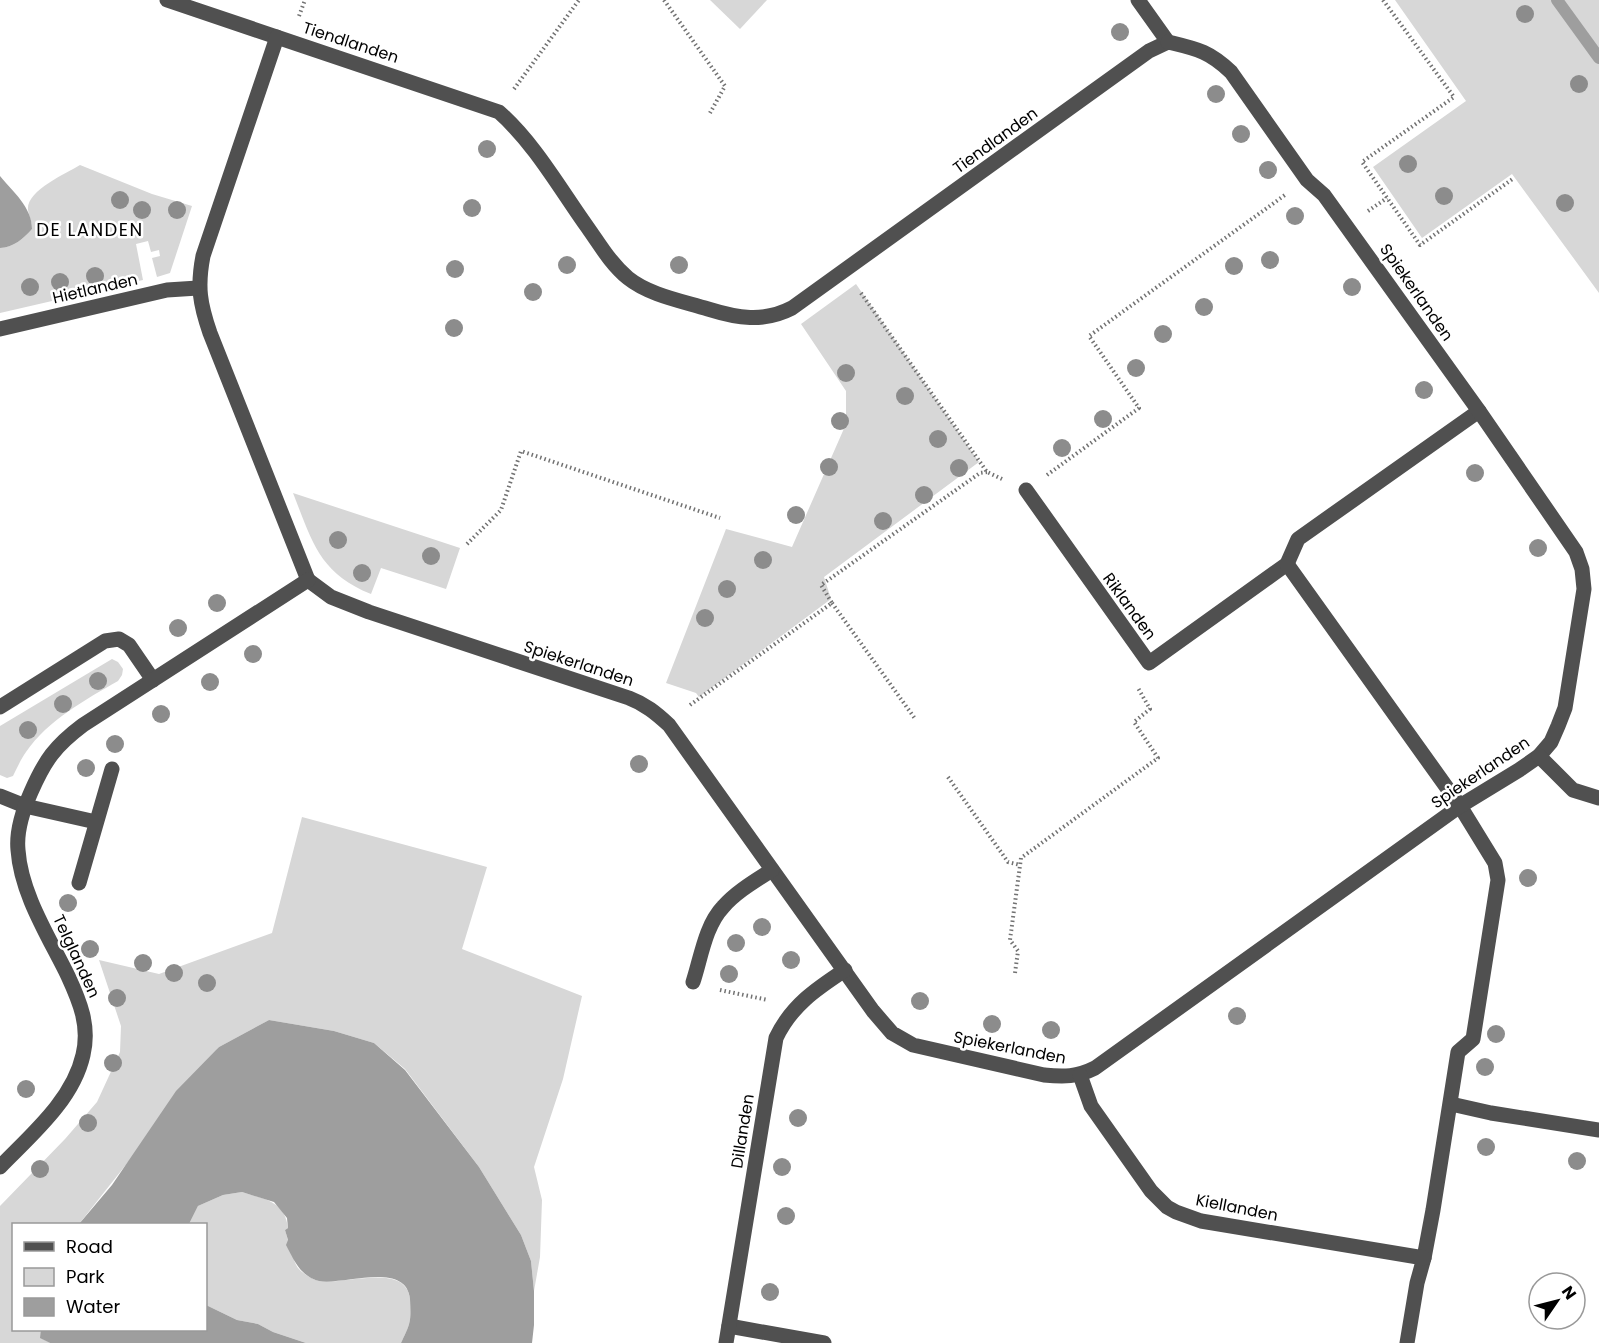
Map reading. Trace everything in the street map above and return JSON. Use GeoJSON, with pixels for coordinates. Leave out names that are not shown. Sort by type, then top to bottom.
{"type":"FeatureCollection","features":[{"type":"Feature","properties":{"kind":"street"},"geometry":{"type":"LineString","coordinates":[[167,0],[277,37]]}},
{"type":"Feature","properties":{"kind":"street"},"geometry":{"type":"LineString","coordinates":[[1138,0],[1168,42]]}},
{"type":"Feature","properties":{"kind":"street","name":"Tiendlanden"},"geometry":{"type":"LineString","coordinates":[[308,580],[207,323],[198,288],[203,256],[277,37],[499,112],[523,136],[609,259],[628,278],[650,291],[733,317],[759,319],[780,315],[792,308],[1149,51],[1168,42]]}},
{"type":"Feature","properties":{"kind":"street","name":"Spiekerlanden"},"geometry":{"type":"LineString","coordinates":[[308,580],[331,597],[369,612],[644,704],[669,725],[873,1011],[892,1033],[913,1045],[1044,1075],[1063,1077],[1080,1075],[1102,1063],[1460,806],[1539,756],[1551,741],[1564,708],[1584,589],[1582,569],[1576,552],[1342,218],[1324,195],[1307,180],[1231,72],[1216,58],[1195,48],[1168,42]]}},
{"type":"Feature","properties":{"kind":"street","name":"Hietlanden"},"geometry":{"type":"LineString","coordinates":[[0,329],[167,290],[198,288]]}},
{"type":"Feature","properties":{"kind":"street","name":"Riklanden"},"geometry":{"type":"LineString","coordinates":[[1026,490],[1149,663],[1287,564],[1298,539],[1479,411]]}},
{"type":"Feature","properties":{"kind":"street"},"geometry":{"type":"LineString","coordinates":[[1287,564],[1460,806],[1495,862],[1498,880],[1473,1039],[1458,1052],[1451,1104],[1407,1343]]}},
{"type":"Feature","properties":{"kind":"street","name":"Telglanden"},"geometry":{"type":"LineString","coordinates":[[0,1167],[57,1107],[74,1081],[83,1057],[86,1036],[84,1016],[77,995],[30,897],[21,872],[18,848],[20,826],[25,806],[47,759],[61,741],[83,725],[308,580]]}},
{"type":"Feature","properties":{"kind":"street"},"geometry":{"type":"LineString","coordinates":[[0,707],[105,641],[119,639],[129,645],[153,680]]}},
{"type":"Feature","properties":{"kind":"street"},"geometry":{"type":"LineString","coordinates":[[1539,756],[1573,790],[1599,798]]}},
{"type":"Feature","properties":{"kind":"street"},"geometry":{"type":"LineString","coordinates":[[79,883],[112,769]]}},
{"type":"Feature","properties":{"kind":"street"},"geometry":{"type":"LineString","coordinates":[[0,796],[25,806],[96,822]]}},
{"type":"Feature","properties":{"kind":"street"},"geometry":{"type":"LineString","coordinates":[[693,982],[711,925],[722,908],[772,870]]}},
{"type":"Feature","properties":{"kind":"street","name":"Dillanden"},"geometry":{"type":"LineString","coordinates":[[726,1343],[776,1038],[783,1023],[794,1009],[815,990],[845,970]]}},
{"type":"Feature","properties":{"kind":"street","name":"Kiellanden"},"geometry":{"type":"LineString","coordinates":[[1080,1075],[1091,1106],[1151,1191],[1167,1207],[1176,1212],[1201,1221],[1424,1258]]}},
{"type":"Feature","properties":{"kind":"street"},"geometry":{"type":"LineString","coordinates":[[1451,1104],[1491,1113],[1599,1130]]}},
{"type":"Feature","properties":{"kind":"street"},"geometry":{"type":"LineString","coordinates":[[729,1326],[824,1343]]}},
{"type":"Feature","properties":{"kind":"path"},"geometry":{"type":"LineString","coordinates":[[499,112],[579,0]]}},
{"type":"Feature","properties":{"kind":"path"},"geometry":{"type":"LineString","coordinates":[[664,0],[725,86],[710,113]]}},
{"type":"Feature","properties":{"kind":"path"},"geometry":{"type":"LineString","coordinates":[[1383,0],[1454,97],[1362,162],[1420,244],[1514,178]]}},
{"type":"Feature","properties":{"kind":"path"},"geometry":{"type":"LineString","coordinates":[[844,270],[987,472],[1026,490],[1139,408],[1089,336],[1307,180]]}},
{"type":"Feature","properties":{"kind":"path"},"geometry":{"type":"LineString","coordinates":[[467,544],[501,510],[521,452],[720,518]]}},
{"type":"Feature","properties":{"kind":"path"},"geometry":{"type":"LineString","coordinates":[[916,720],[821,585],[980,473],[987,472]]}},
{"type":"Feature","properties":{"kind":"path"},"geometry":{"type":"LineString","coordinates":[[687,707],[832,603]]}},
{"type":"Feature","properties":{"kind":"path"},"geometry":{"type":"LineString","coordinates":[[1015,973],[1017,951],[1010,940],[1021,858],[1158,758],[1134,722],[1150,709],[1137,689],[1149,663]]}},
{"type":"Feature","properties":{"kind":"path"},"geometry":{"type":"LineString","coordinates":[[948,777],[1008,862],[1020,865]]}},
{"type":"Feature","properties":{"kind":"path"},"geometry":{"type":"LineString","coordinates":[[693,982],[722,991],[781,1002],[794,1009]]}},
{"type":"Feature","properties":{"kind":"green space"},"geometry":{"type":"Polygon","coordinates":[[[710,0],[767,0],[740,29],[710,0]]]}},
{"type":"Feature","properties":{"kind":"green space"},"geometry":{"type":"Polygon","coordinates":[[[1395,0],[1599,0],[1599,293],[1512,174],[1422,238],[1373,167],[1466,101],[1395,0]]]}},
{"type":"Feature","properties":{"kind":"green space"},"geometry":{"type":"Polygon","coordinates":[[[80,165],[152,194],[192,206],[170,273],[157,277],[152,258],[160,256],[159,250],[151,252],[148,241],[136,244],[143,280],[0,313],[0,248],[14,244],[32,229],[28,210],[33,196],[80,165]]]}},
{"type":"Feature","properties":{"kind":"green space"},"geometry":{"type":"Polygon","coordinates":[[[856,284],[979,462],[824,577],[831,599],[699,697],[696,693],[666,683],[726,529],[792,547],[846,424],[846,391],[801,324],[856,284]]]}},
{"type":"Feature","properties":{"kind":"green space"},"geometry":{"type":"Polygon","coordinates":[[[293,493],[460,548],[446,589],[381,568],[371,594],[353,586],[328,565],[320,554],[312,541],[293,493]]]}},
{"type":"Feature","properties":{"kind":"green space"},"geometry":{"type":"Polygon","coordinates":[[[112,659],[118,662],[123,669],[118,681],[56,720],[26,752],[13,776],[7,778],[0,775],[0,726],[112,659]]]}},
{"type":"Feature","properties":{"kind":"green space"},"geometry":{"type":"Polygon","coordinates":[[[302,817],[487,867],[462,949],[582,996],[563,1079],[534,1167],[542,1200],[540,1257],[534,1291],[531,1261],[521,1235],[479,1167],[405,1069],[374,1043],[334,1031],[269,1020],[219,1047],[80,1223],[12,1223],[12,1331],[41,1331],[41,1338],[50,1343],[0,1343],[0,1206],[65,1139],[97,1102],[120,1052],[121,1026],[99,960],[159,974],[272,933],[302,817]]]}},
{"type":"Feature","properties":{"kind":"green space"},"geometry":{"type":"Polygon","coordinates":[[[242,1192],[265,1199],[278,1207],[286,1219],[288,1228],[285,1230],[295,1262],[303,1273],[319,1281],[329,1282],[386,1278],[397,1281],[406,1288],[410,1299],[410,1317],[409,1326],[401,1343],[306,1343],[273,1332],[258,1324],[237,1320],[207,1305],[207,1223],[190,1223],[198,1206],[223,1195],[242,1192]]]}},
{"type":"Feature","properties":{"kind":"water"},"geometry":{"type":"Polygon","coordinates":[[[0,176],[25,207],[32,229],[22,239],[5,248],[0,248],[0,176]]]}},
{"type":"Feature","properties":{"kind":"water"},"geometry":{"type":"Polygon","coordinates":[[[269,1020],[334,1031],[374,1043],[405,1070],[479,1167],[521,1235],[531,1261],[534,1291],[532,1343],[401,1343],[409,1326],[410,1317],[410,1299],[406,1287],[397,1280],[386,1277],[329,1282],[312,1279],[298,1267],[286,1245],[288,1240],[285,1230],[288,1228],[287,1218],[274,1202],[242,1192],[223,1195],[198,1206],[190,1223],[80,1223],[112,1185],[176,1091],[219,1047],[269,1020]]]}},
{"type":"Feature","properties":{"kind":"water"},"geometry":{"type":"Polygon","coordinates":[[[207,1305],[237,1320],[258,1324],[273,1332],[306,1343],[50,1343],[40,1338],[41,1331],[207,1331],[207,1305]]]}},
{"type":"Feature","properties":{"kind":"waterway"},"geometry":{"type":"LineString","coordinates":[[1557,0],[1599,58]]}},
{"type":"Feature","properties":{"kind":"district","name":"DE LANDEN"},"geometry":{"type":"Point","coordinates":[90,230]}}]}
